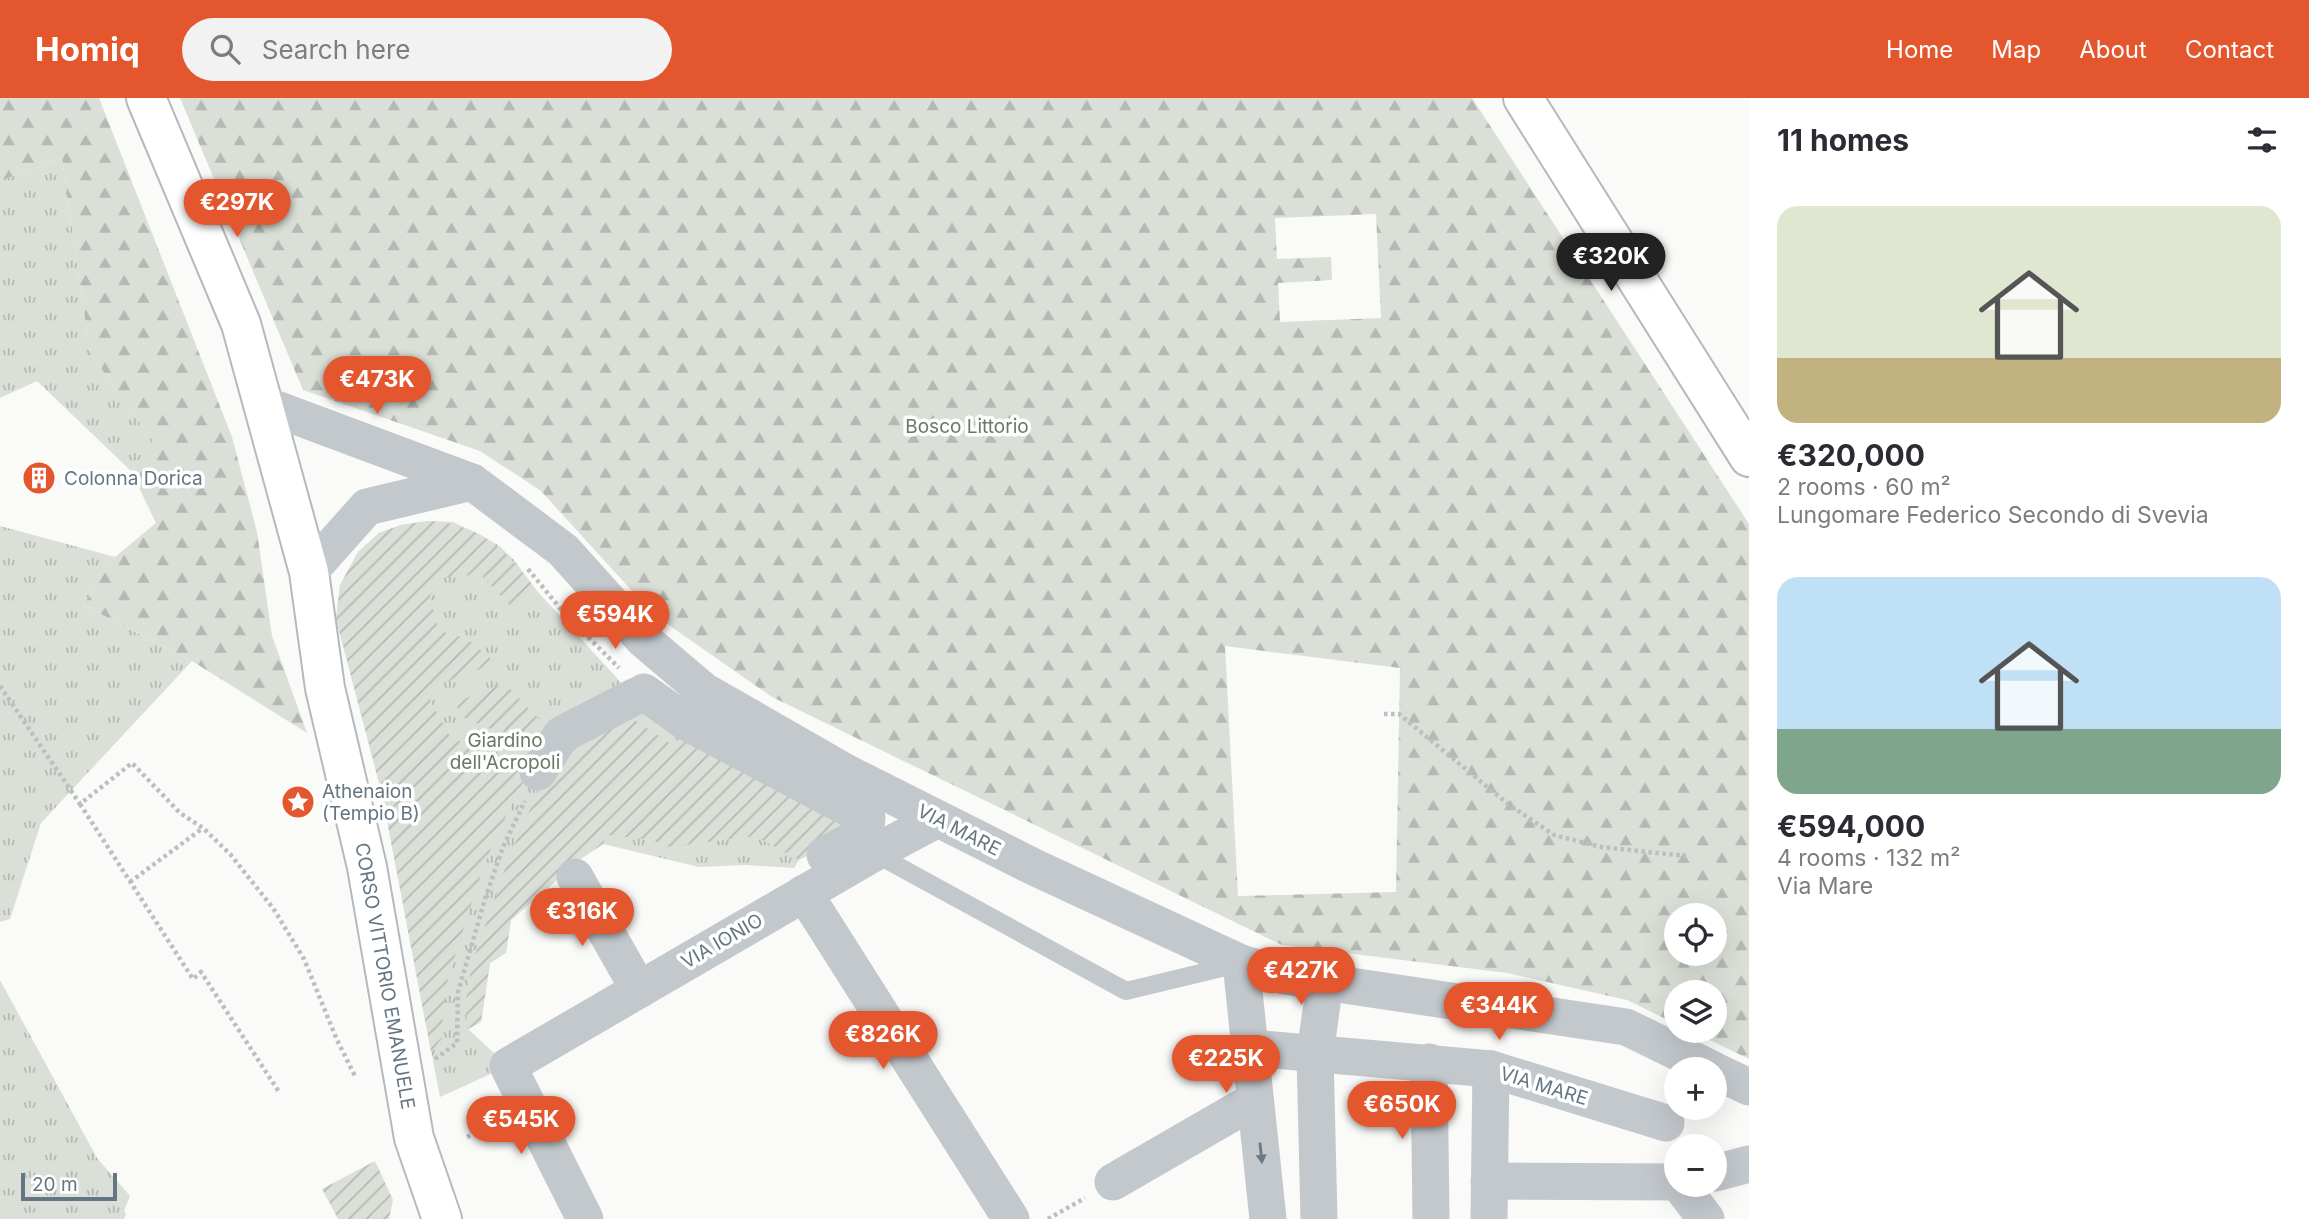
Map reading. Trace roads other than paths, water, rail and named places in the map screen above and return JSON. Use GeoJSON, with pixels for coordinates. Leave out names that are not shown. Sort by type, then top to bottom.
{"type":"FeatureCollection","features":[{"type":"Feature","properties":{"kind":"street","name":"CORSO VITTORIO EMANUELE"},"geometry":{"type":"LineString","coordinates":[[146,98],[240,324],[310,572],[325,688],[367,867],[414,1138],[442,1219]]}},
{"type":"Feature","properties":{"kind":"street"},"geometry":{"type":"LineString","coordinates":[[1522,98],[1749,457]]}},
{"type":"Feature","properties":{"kind":"street","name":"VIA MARE"},"geometry":{"type":"LineString","coordinates":[[262,404],[472,482],[563,550],[644,640],[704,691],[846,773],[1126,912],[1241,964],[1284,976],[1626,1027],[1687,1057]]}},
{"type":"Feature","properties":{"kind":"street"},"geometry":{"type":"LineString","coordinates":[[310,572],[367,507],[472,482]]}},
{"type":"Feature","properties":{"kind":"street"},"geometry":{"type":"LineString","coordinates":[[538,772],[561,735],[640,694],[686,722],[867,818],[865,833],[804,880],[1011,1219]]}},
{"type":"Feature","properties":{"kind":"street","name":"VIA IONIO"},"geometry":{"type":"LineString","coordinates":[[585,1219],[508,1066],[639,990],[804,880],[874,853],[938,818]]}},
{"type":"Feature","properties":{"kind":"street"},"geometry":{"type":"LineString","coordinates":[[575,877],[639,990]]}},
{"type":"Feature","properties":{"kind":"street"},"geometry":{"type":"LineString","coordinates":[[1241,964],[1268,1219]]}},
{"type":"Feature","properties":{"kind":"street"},"geometry":{"type":"LineString","coordinates":[[1319,1219],[1315,1054],[1325,982]]}},
{"type":"Feature","properties":{"kind":"street","name":"VIA MARE"},"geometry":{"type":"LineString","coordinates":[[1252,1048],[1491,1069],[1666,1123]]}},
{"type":"Feature","properties":{"kind":"street"},"geometry":{"type":"LineString","coordinates":[[1429,1062],[1431,1219]]}},
{"type":"Feature","properties":{"kind":"street"},"geometry":{"type":"LineString","coordinates":[[1489,1219],[1491,1069]]}},
{"type":"Feature","properties":{"kind":"street","name":"VIA MARE"},"geometry":{"type":"LineString","coordinates":[[1727,1076],[1749,1087]]}},
{"type":"Feature","properties":{"kind":"street"},"geometry":{"type":"LineString","coordinates":[[1113,1182],[1255,1100]]}},
{"type":"Feature","properties":{"kind":"street"},"geometry":{"type":"LineString","coordinates":[[1727,1170],[1749,1164]]}},
{"type":"Feature","properties":{"kind":"street"},"geometry":{"type":"LineString","coordinates":[[1489,1181],[1664,1184]]}},
{"type":"Feature","properties":{"kind":"street"},"geometry":{"type":"LineString","coordinates":[[1688,1197],[1706,1219]]}},
{"type":"Feature","properties":{"kind":"lane"},"geometry":{"type":"LineString","coordinates":[[874,853],[1126,991],[1241,964]]}},
{"type":"Feature","properties":{"kind":"place","name":"Colonna Dorica"},"geometry":{"type":"Point","coordinates":[39,478]}},
{"type":"Feature","properties":{"kind":"place","name":"Athenaion (Tempio B)"},"geometry":{"type":"Point","coordinates":[298,802]}},
{"type":"Feature","properties":{"kind":"park label","name":"Bosco Littorio"},"geometry":{"type":"Point","coordinates":[967,426]}},
{"type":"Feature","properties":{"kind":"park label","name":"Giardino dell'Acropoli"},"geometry":{"type":"Point","coordinates":[505,751]}}]}
